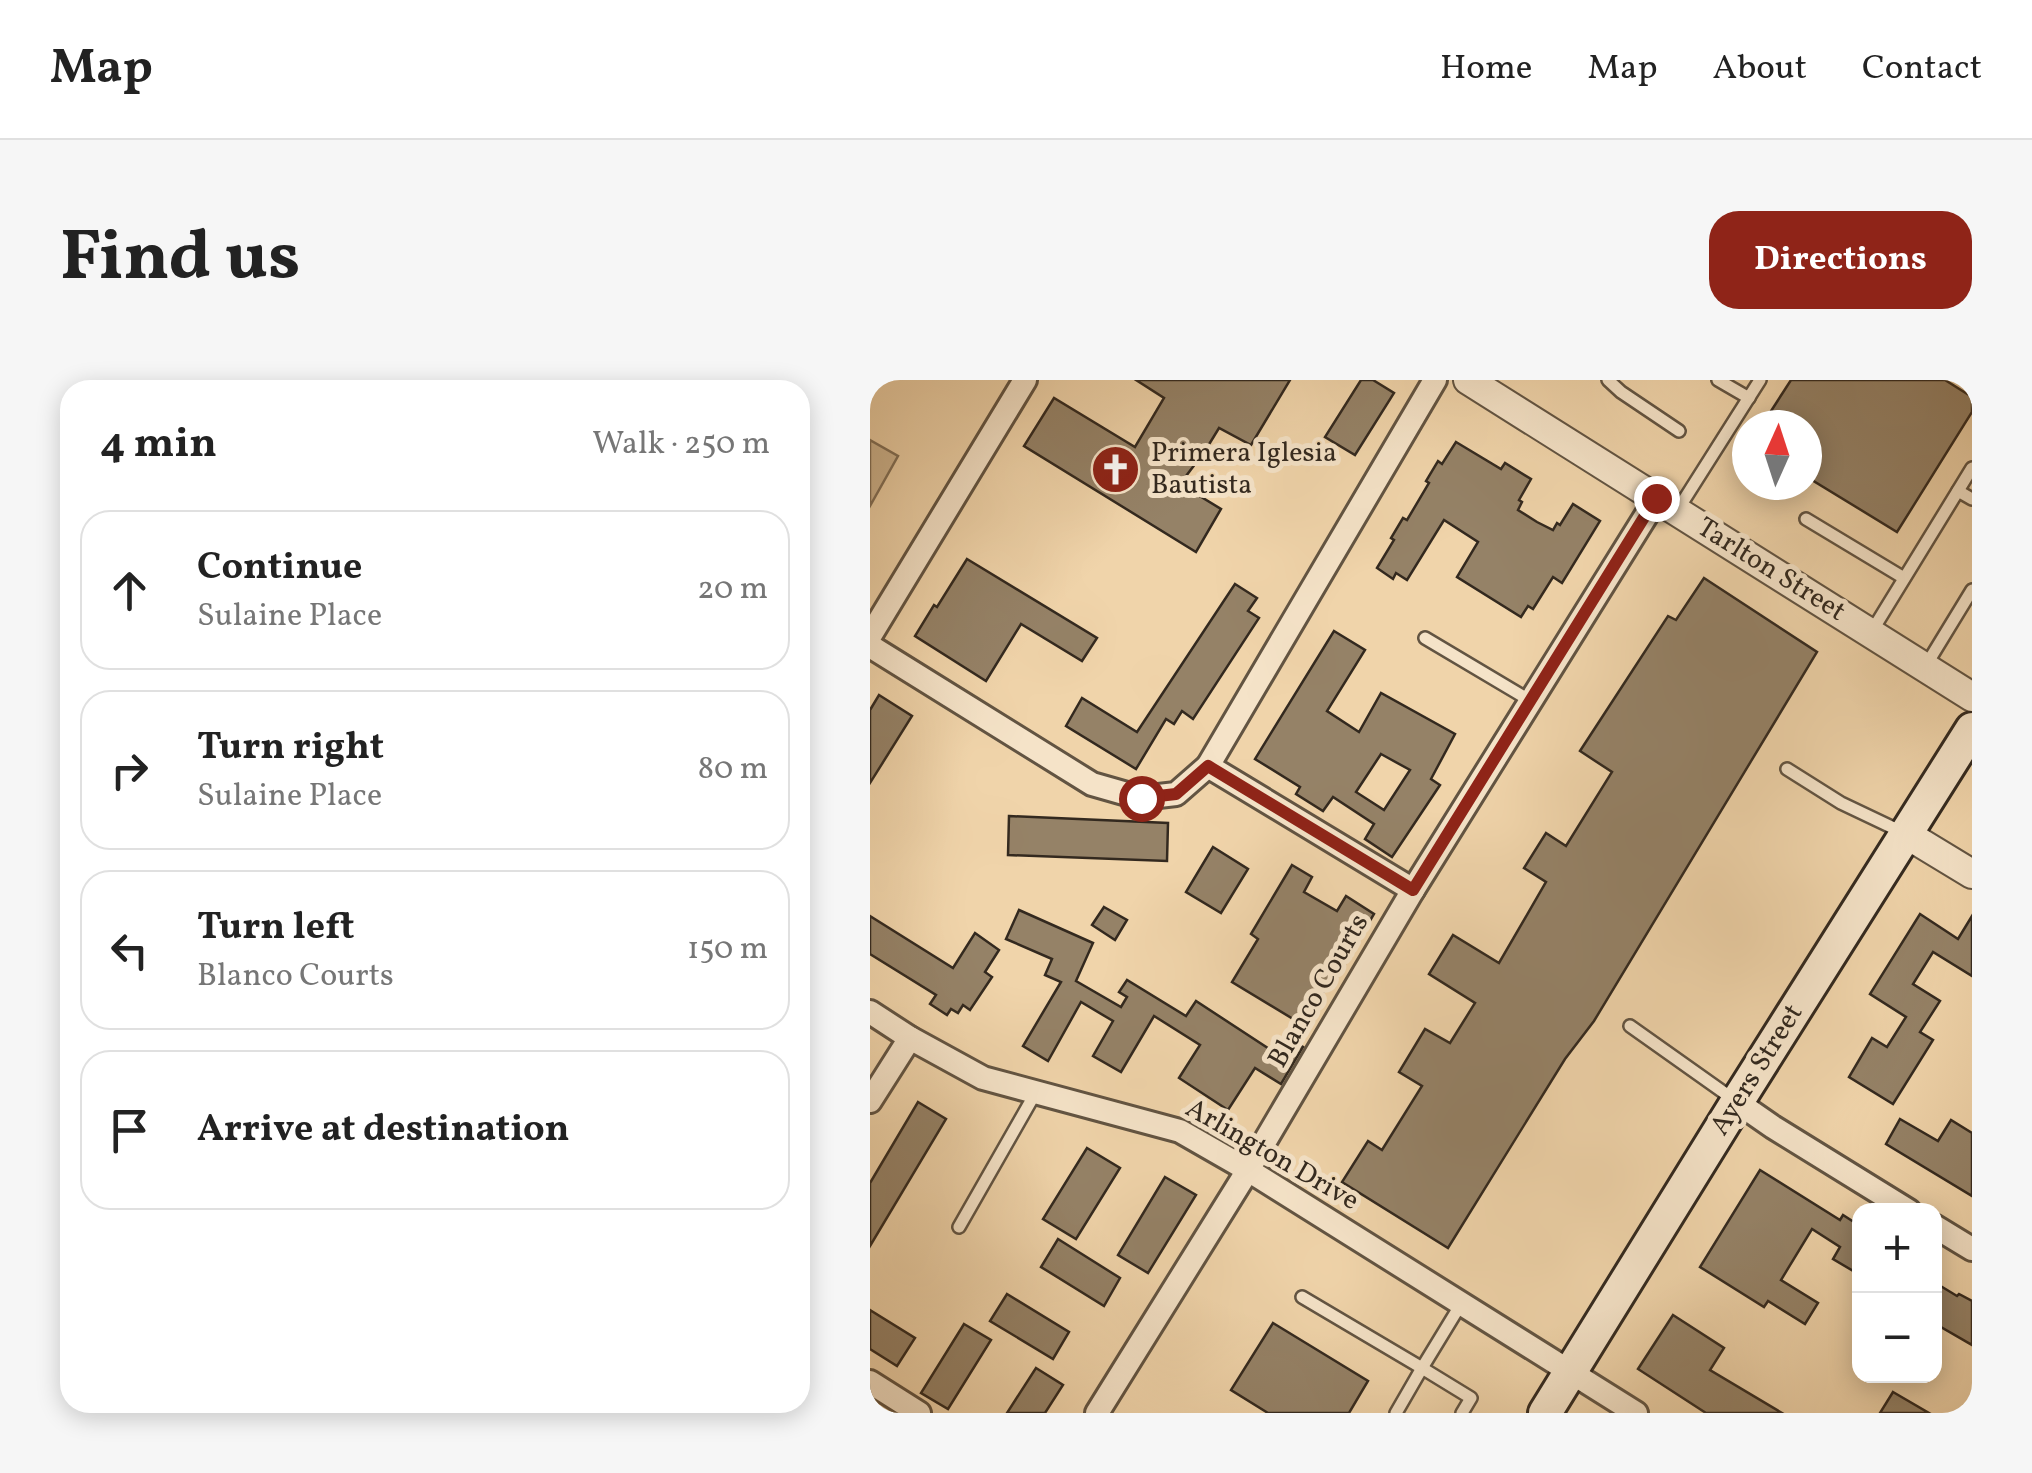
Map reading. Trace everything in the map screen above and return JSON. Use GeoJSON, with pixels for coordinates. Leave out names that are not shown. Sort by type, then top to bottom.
{"type":"FeatureCollection","features":[{"type":"Feature","properties":{"kind":"main road","name":"Ayers Street"},"geometry":{"type":"LineString","coordinates":[[1545,1413],[1972,729]]}},
{"type":"Feature","properties":{"kind":"street"},"geometry":{"type":"LineString","coordinates":[[870,636],[1025,380]]}},
{"type":"Feature","properties":{"kind":"street"},"geometry":{"type":"LineString","coordinates":[[870,646],[1092,784],[1141,798],[1176,794],[1208,766],[1435,380]]}},
{"type":"Feature","properties":{"kind":"street","name":"Tarlton Street"},"geometry":{"type":"LineString","coordinates":[[1468,380],[1972,697]]}},
{"type":"Feature","properties":{"kind":"street","name":"Blanco Courts"},"geometry":{"type":"LineString","coordinates":[[1098,1413],[1530,700],[1667,504]]}},
{"type":"Feature","properties":{"kind":"street"},"geometry":{"type":"LineString","coordinates":[[1208,766],[1413,890]]}},
{"type":"Feature","properties":{"kind":"street"},"geometry":{"type":"LineString","coordinates":[[1906,834],[1972,874]]}},
{"type":"Feature","properties":{"kind":"street","name":"Arlington Drive"},"geometry":{"type":"LineString","coordinates":[[870,1012],[983,1078],[1180,1132],[1248,1170],[1636,1413]]}},
{"type":"Feature","properties":{"kind":"street"},"geometry":{"type":"LineString","coordinates":[[870,1101],[910,1038]]}},
{"type":"Feature","properties":{"kind":"street"},"geometry":{"type":"LineString","coordinates":[[1737,1102],[1898,1203]]}},
{"type":"Feature","properties":{"kind":"street"},"geometry":{"type":"LineString","coordinates":[[1942,1231],[1972,1249]]}},
{"type":"Feature","properties":{"kind":"street"},"geometry":{"type":"LineString","coordinates":[[870,1382],[920,1413]]}},
{"type":"Feature","properties":{"kind":"lane"},"geometry":{"type":"LineString","coordinates":[[1608,380],[1680,431]]}},
{"type":"Feature","properties":{"kind":"lane"},"geometry":{"type":"LineString","coordinates":[[1718,380],[1749,398]]}},
{"type":"Feature","properties":{"kind":"lane"},"geometry":{"type":"LineString","coordinates":[[1667,504],[1760,380]]}},
{"type":"Feature","properties":{"kind":"lane"},"geometry":{"type":"LineString","coordinates":[[1871,633],[1972,468]]}},
{"type":"Feature","properties":{"kind":"lane"},"geometry":{"type":"LineString","coordinates":[[1958,491],[1972,499]]}},
{"type":"Feature","properties":{"kind":"lane"},"geometry":{"type":"LineString","coordinates":[[1806,519],[1904,578]]}},
{"type":"Feature","properties":{"kind":"lane"},"geometry":{"type":"LineString","coordinates":[[1925,667],[1972,590]]}},
{"type":"Feature","properties":{"kind":"lane"},"geometry":{"type":"LineString","coordinates":[[1425,638],[1530,700]]}},
{"type":"Feature","properties":{"kind":"lane"},"geometry":{"type":"LineString","coordinates":[[1787,769],[1841,802],[1906,834]]}},
{"type":"Feature","properties":{"kind":"lane"},"geometry":{"type":"LineString","coordinates":[[1630,1026],[1737,1102]]}},
{"type":"Feature","properties":{"kind":"lane"},"geometry":{"type":"LineString","coordinates":[[959,1227],[1036,1092]]}},
{"type":"Feature","properties":{"kind":"lane"},"geometry":{"type":"LineString","coordinates":[[1302,1297],[1472,1398],[1462,1413]]}},
{"type":"Feature","properties":{"kind":"lane"},"geometry":{"type":"LineString","coordinates":[[1396,1413],[1461,1304]]}},
{"type":"Feature","properties":{"kind":"shaded area"},"geometry":{"type":"Polygon","coordinates":[[[870,440],[898,456],[870,506],[870,440]]]}},
{"type":"Feature","properties":{"kind":"building","name":"Primera Iglesia Bautista"},"geometry":{"type":"Polygon","coordinates":[[[1136,380],[1290,380],[1251,445],[1219,428],[1180,484],[1221,509],[1196,552],[1024,446],[1054,398],[1135,447],[1164,398],[1136,380]]]}},
{"type":"Feature","properties":{"kind":"building"},"geometry":{"type":"Polygon","coordinates":[[[1361,380],[1373,380],[1394,393],[1355,455],[1325,437],[1361,380]]]}},
{"type":"Feature","properties":{"kind":"building"},"geometry":{"type":"Polygon","coordinates":[[[1791,380],[1945,380],[1972,397],[1972,412],[1897,532],[1822,486],[1822,410],[1772,410],[1791,380]]]}},
{"type":"Feature","properties":{"kind":"building"},"geometry":{"type":"Polygon","coordinates":[[[1456,442],[1501,469],[1505,463],[1531,479],[1518,510],[1537,522],[1553,530],[1573,504],[1600,521],[1562,583],[1553,577],[1533,609],[1528,606],[1521,617],[1457,577],[1478,542],[1444,520],[1407,580],[1396,573],[1393,579],[1377,568],[1403,518],[1407,520],[1429,483],[1426,481],[1438,461],[1442,464],[1456,442]]]}},
{"type":"Feature","properties":{"kind":"building"},"geometry":{"type":"Polygon","coordinates":[[[967,559],[1097,638],[1082,661],[1021,624],[986,681],[915,636],[967,559]]]}},
{"type":"Feature","properties":{"kind":"building"},"geometry":{"type":"Polygon","coordinates":[[[1704,578],[1817,652],[1594,1021],[1565,1059],[1448,1248],[1342,1182],[1368,1141],[1382,1150],[1422,1086],[1399,1072],[1425,1029],[1450,1043],[1475,1003],[1429,974],[1453,935],[1499,963],[1546,882],[1524,868],[1546,833],[1566,846],[1612,772],[1580,751],[1668,616],[1676,620],[1704,578]]]}},
{"type":"Feature","properties":{"kind":"building"},"geometry":{"type":"Polygon","coordinates":[[[1235,584],[1257,598],[1248,611],[1259,618],[1193,719],[1182,711],[1174,724],[1166,719],[1136,769],[1066,726],[1082,698],[1137,732],[1235,584]]]}},
{"type":"Feature","properties":{"kind":"building"},"geometry":{"type":"Polygon","coordinates":[[[1334,631],[1365,650],[1327,711],[1359,732],[1381,693],[1455,734],[1431,779],[1440,785],[1392,857],[1365,839],[1374,824],[1333,797],[1323,811],[1296,794],[1300,787],[1255,759],[1334,631]],[[1381,754],[1356,792],[1384,810],[1410,770],[1381,754]]]}},
{"type":"Feature","properties":{"kind":"building"},"geometry":{"type":"Polygon","coordinates":[[[879,695],[912,716],[870,783],[870,710],[879,695]]]}},
{"type":"Feature","properties":{"kind":"building"},"geometry":{"type":"Polygon","coordinates":[[[1009,816],[1168,823],[1167,861],[1008,855],[1009,816]]]}},
{"type":"Feature","properties":{"kind":"building"},"geometry":{"type":"Polygon","coordinates":[[[1213,847],[1248,869],[1221,913],[1186,892],[1213,847]]]}},
{"type":"Feature","properties":{"kind":"building"},"geometry":{"type":"Polygon","coordinates":[[[1292,865],[1312,877],[1304,892],[1337,911],[1346,896],[1374,914],[1332,986],[1328,984],[1303,1025],[1232,982],[1258,939],[1251,934],[1292,865]]]}},
{"type":"Feature","properties":{"kind":"building"},"geometry":{"type":"Polygon","coordinates":[[[1104,907],[1127,920],[1115,940],[1092,925],[1104,907]]]}},
{"type":"Feature","properties":{"kind":"building"},"geometry":{"type":"Polygon","coordinates":[[[1019,910],[1093,943],[1076,981],[1121,1007],[1127,997],[1119,992],[1127,980],[1186,1016],[1196,1001],[1277,1054],[1287,1037],[1303,1047],[1281,1084],[1255,1068],[1228,1110],[1179,1078],[1200,1045],[1154,1016],[1121,1072],[1093,1056],[1113,1021],[1081,1002],[1048,1061],[1023,1046],[1061,982],[1045,975],[1052,959],[1006,939],[1019,910]]]}},
{"type":"Feature","properties":{"kind":"building"},"geometry":{"type":"Polygon","coordinates":[[[1920,914],[1958,939],[1972,916],[1972,976],[1933,952],[1913,984],[1940,1001],[1920,1032],[1933,1040],[1893,1104],[1849,1077],[1872,1038],[1887,1047],[1906,1017],[1870,994],[1920,914]]]}},
{"type":"Feature","properties":{"kind":"building"},"geometry":{"type":"Polygon","coordinates":[[[870,916],[953,968],[975,933],[999,950],[985,972],[992,977],[970,1010],[963,1005],[958,1013],[951,1009],[947,1015],[930,1004],[936,995],[870,954],[870,916]]]}},
{"type":"Feature","properties":{"kind":"building"},"geometry":{"type":"Polygon","coordinates":[[[918,1102],[946,1119],[870,1246],[870,1183],[918,1102]]]}},
{"type":"Feature","properties":{"kind":"building"},"geometry":{"type":"Polygon","coordinates":[[[1900,1119],[1938,1141],[1951,1120],[1972,1133],[1972,1196],[1886,1144],[1900,1119]]]}},
{"type":"Feature","properties":{"kind":"building"},"geometry":{"type":"Polygon","coordinates":[[[1087,1148],[1120,1168],[1076,1239],[1043,1219],[1087,1148]]]}},
{"type":"Feature","properties":{"kind":"building"},"geometry":{"type":"Polygon","coordinates":[[[1760,1170],[1840,1220],[1843,1215],[1852,1221],[1852,1270],[1833,1259],[1840,1247],[1812,1229],[1781,1280],[1818,1303],[1805,1324],[1768,1301],[1764,1307],[1700,1267],[1760,1170]]]}},
{"type":"Feature","properties":{"kind":"building"},"geometry":{"type":"Polygon","coordinates":[[[1165,1177],[1196,1195],[1148,1273],[1118,1255],[1165,1177]]]}},
{"type":"Feature","properties":{"kind":"building"},"geometry":{"type":"Polygon","coordinates":[[[1058,1239],[1120,1278],[1104,1306],[1041,1267],[1058,1239]]]}},
{"type":"Feature","properties":{"kind":"building"},"geometry":{"type":"Polygon","coordinates":[[[1942,1287],[1972,1301],[1972,1345],[1942,1328],[1942,1287]]]}},
{"type":"Feature","properties":{"kind":"building"},"geometry":{"type":"Polygon","coordinates":[[[1007,1294],[1069,1332],[1053,1359],[990,1321],[1007,1294]]]}},
{"type":"Feature","properties":{"kind":"building"},"geometry":{"type":"Polygon","coordinates":[[[870,1310],[915,1338],[897,1366],[870,1349],[870,1310]]]}},
{"type":"Feature","properties":{"kind":"building"},"geometry":{"type":"Polygon","coordinates":[[[1673,1315],[1724,1348],[1710,1370],[1782,1413],[1706,1413],[1638,1369],[1673,1315]]]}},
{"type":"Feature","properties":{"kind":"building"},"geometry":{"type":"Polygon","coordinates":[[[1273,1323],[1368,1381],[1349,1413],[1268,1413],[1231,1390],[1273,1323]]]}},
{"type":"Feature","properties":{"kind":"building"},"geometry":{"type":"Polygon","coordinates":[[[964,1324],[991,1340],[948,1409],[921,1393],[964,1324]]]}},
{"type":"Feature","properties":{"kind":"building"},"geometry":{"type":"Polygon","coordinates":[[[1036,1368],[1063,1385],[1045,1413],[1007,1413],[1036,1368]]]}},
{"type":"Feature","properties":{"kind":"building"},"geometry":{"type":"Polygon","coordinates":[[[1893,1392],[1929,1413],[1880,1413],[1893,1392]]]}},
{"type":"Feature","properties":{"kind":"place","name":"Primera Iglesia Bautista"},"geometry":{"type":"Point","coordinates":[1116,469]}},
{"type":"Feature","properties":{"kind":"route"},"geometry":{"type":"LineString","coordinates":[[1141,798],[1176,794],[1208,766],[1413,890],[1656,498]]}}]}
